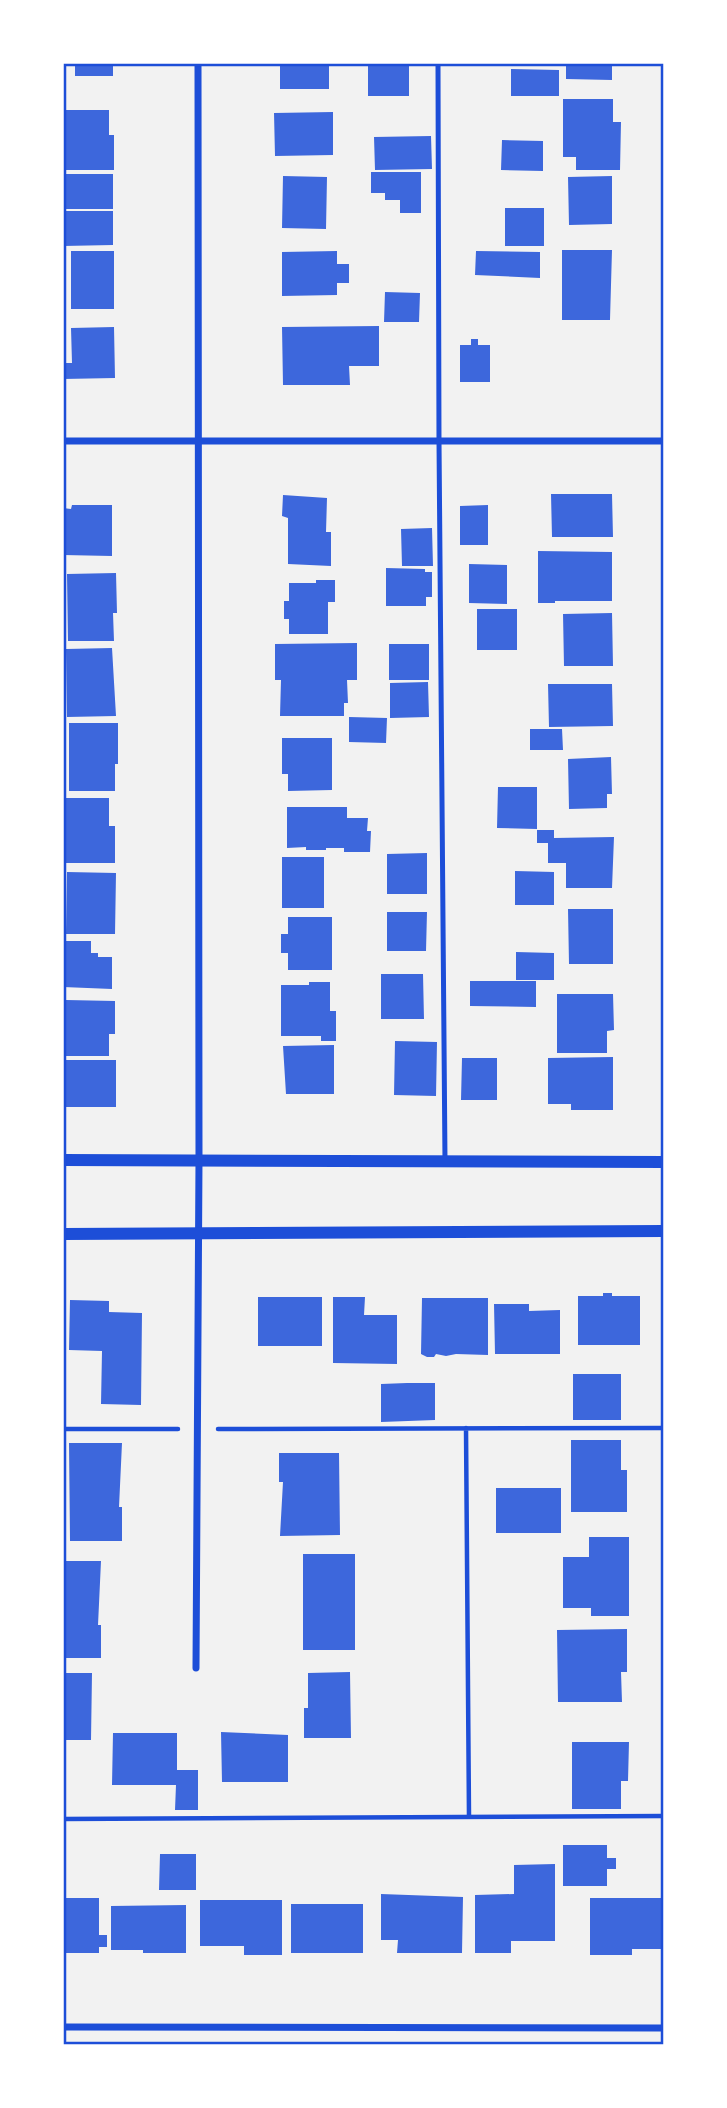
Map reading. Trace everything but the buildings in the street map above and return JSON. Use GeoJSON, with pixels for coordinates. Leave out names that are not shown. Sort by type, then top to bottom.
{"type":"FeatureCollection","features":[{"type":"Feature","properties":{"kind":"street"},"geometry":{"type":"LineString","coordinates":[[196,1668],[199,1160],[198,63]]}},
{"type":"Feature","properties":{"kind":"street"},"geometry":{"type":"LineString","coordinates":[[63,441],[664,441]]}},
{"type":"Feature","properties":{"kind":"street"},"geometry":{"type":"LineString","coordinates":[[63,1160],[664,1162]]}},
{"type":"Feature","properties":{"kind":"street"},"geometry":{"type":"LineString","coordinates":[[63,1234],[664,1231]]}},
{"type":"Feature","properties":{"kind":"street"},"geometry":{"type":"LineString","coordinates":[[63,2027],[664,2028]]}},
{"type":"Feature","properties":{"kind":"lane"},"geometry":{"type":"LineString","coordinates":[[438,63],[445,1161]]}},
{"type":"Feature","properties":{"kind":"path"},"geometry":{"type":"LineString","coordinates":[[467,1428],[469,1817]]}},
{"type":"Feature","properties":{"kind":"path"},"geometry":{"type":"LineString","coordinates":[[63,1429],[664,1428]]}},
{"type":"Feature","properties":{"kind":"path"},"geometry":{"type":"LineString","coordinates":[[63,1819],[664,1816]]}}]}
